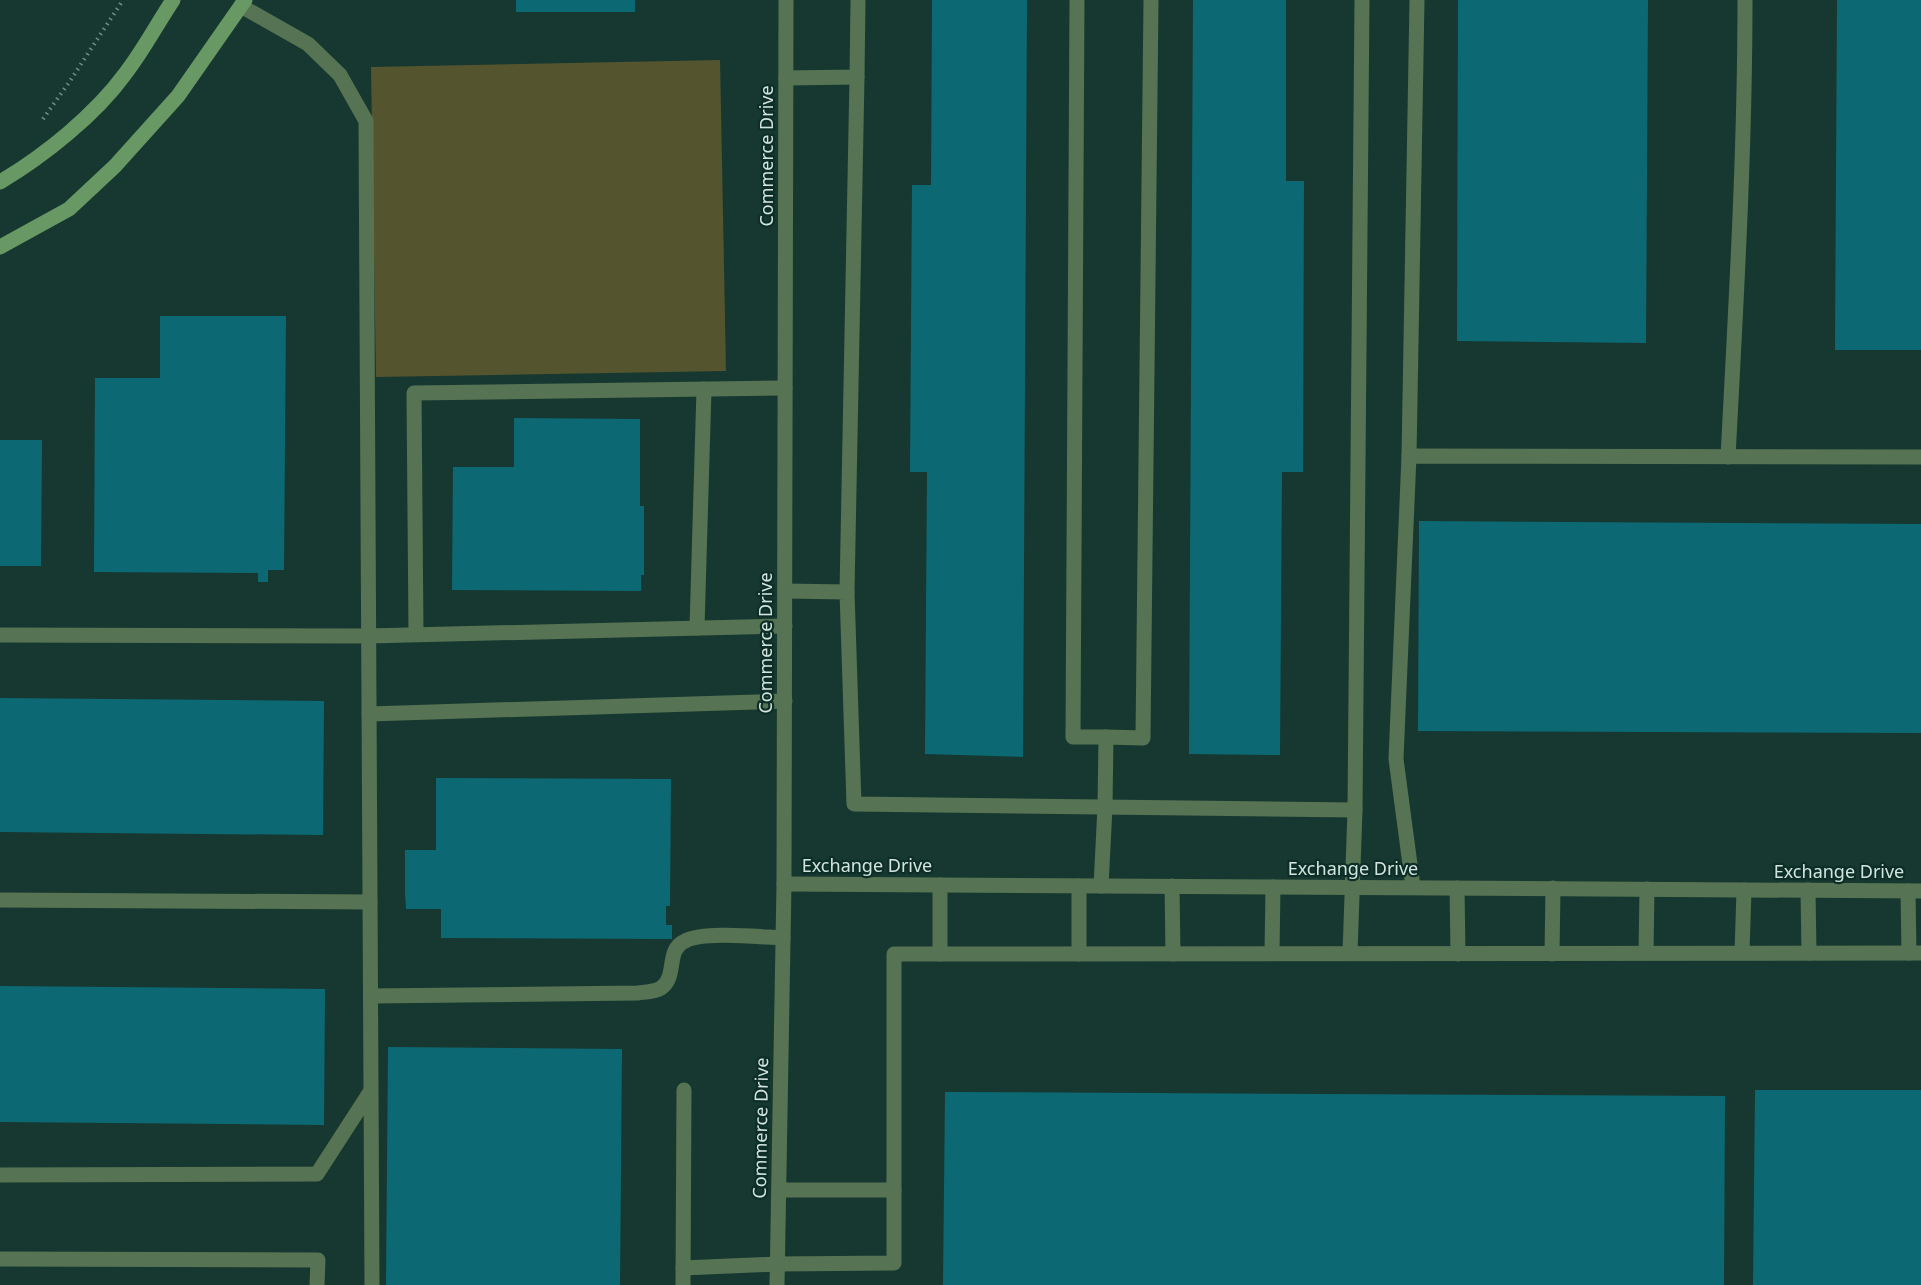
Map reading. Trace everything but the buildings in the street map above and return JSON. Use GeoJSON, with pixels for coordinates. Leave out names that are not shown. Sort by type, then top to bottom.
{"type":"FeatureCollection","features":[{"type":"Feature","properties":{"kind":"street"},"geometry":{"type":"LineString","coordinates":[[0,182],[25,167],[79,123],[125,74],[173,0]]}},
{"type":"Feature","properties":{"kind":"street","name":"Commerce Drive"},"geometry":{"type":"LineString","coordinates":[[777,1285],[784,884],[786,0]]}},
{"type":"Feature","properties":{"kind":"street"},"geometry":{"type":"LineString","coordinates":[[858,0],[847,592],[854,804],[1355,810]]}},
{"type":"Feature","properties":{"kind":"street"},"geometry":{"type":"LineString","coordinates":[[1077,0],[1073,737],[1143,738],[1150,0]]}},
{"type":"Feature","properties":{"kind":"street"},"geometry":{"type":"LineString","coordinates":[[1350,953],[1355,810],[1362,0]]}},
{"type":"Feature","properties":{"kind":"street"},"geometry":{"type":"LineString","coordinates":[[1413,888],[1396,759],[1409,456],[1418,0]]}},
{"type":"Feature","properties":{"kind":"street"},"geometry":{"type":"LineString","coordinates":[[1728,457],[1742,170],[1745,0]]}},
{"type":"Feature","properties":{"kind":"street"},"geometry":{"type":"LineString","coordinates":[[0,247],[69,208],[115,166],[178,96],[243,3],[308,44],[340,75],[366,121],[372,1285]]}},
{"type":"Feature","properties":{"kind":"street"},"geometry":{"type":"LineString","coordinates":[[786,78],[857,77]]}},
{"type":"Feature","properties":{"kind":"street"},"geometry":{"type":"LineString","coordinates":[[416,634],[414,393],[786,388]]}},
{"type":"Feature","properties":{"kind":"street"},"geometry":{"type":"LineString","coordinates":[[697,628],[704,389]]}},
{"type":"Feature","properties":{"kind":"street"},"geometry":{"type":"LineString","coordinates":[[1409,456],[1921,457]]}},
{"type":"Feature","properties":{"kind":"street"},"geometry":{"type":"LineString","coordinates":[[785,591],[847,592]]}},
{"type":"Feature","properties":{"kind":"street"},"geometry":{"type":"LineString","coordinates":[[0,635],[368,636],[785,626]]}},
{"type":"Feature","properties":{"kind":"street"},"geometry":{"type":"LineString","coordinates":[[369,714],[785,701]]}},
{"type":"Feature","properties":{"kind":"street"},"geometry":{"type":"LineString","coordinates":[[1101,886],[1106,737]]}},
{"type":"Feature","properties":{"kind":"street","name":"Exchange Drive"},"geometry":{"type":"LineString","coordinates":[[784,884],[1914,891]]}},
{"type":"Feature","properties":{"kind":"street"},"geometry":{"type":"LineString","coordinates":[[940,885],[940,954]]}},
{"type":"Feature","properties":{"kind":"street"},"geometry":{"type":"LineString","coordinates":[[1079,886],[1079,954]]}},
{"type":"Feature","properties":{"kind":"street"},"geometry":{"type":"LineString","coordinates":[[1172,886],[1173,954]]}},
{"type":"Feature","properties":{"kind":"street"},"geometry":{"type":"LineString","coordinates":[[1272,953],[1273,886]]}},
{"type":"Feature","properties":{"kind":"street"},"geometry":{"type":"LineString","coordinates":[[1457,888],[1458,954]]}},
{"type":"Feature","properties":{"kind":"street"},"geometry":{"type":"LineString","coordinates":[[1552,954],[1553,888]]}},
{"type":"Feature","properties":{"kind":"street"},"geometry":{"type":"LineString","coordinates":[[1646,953],[1647,889]]}},
{"type":"Feature","properties":{"kind":"street"},"geometry":{"type":"LineString","coordinates":[[1742,953],[1744,890]]}},
{"type":"Feature","properties":{"kind":"street"},"geometry":{"type":"LineString","coordinates":[[1808,890],[1809,953]]}},
{"type":"Feature","properties":{"kind":"street"},"geometry":{"type":"LineString","coordinates":[[683,1268],[894,1263],[894,954],[1915,953],[1914,891]]}},
{"type":"Feature","properties":{"kind":"street"},"geometry":{"type":"LineString","coordinates":[[0,900],[370,902]]}},
{"type":"Feature","properties":{"kind":"street"},"geometry":{"type":"LineString","coordinates":[[371,996],[638,993],[659,989],[670,979],[673,952],[682,941],[698,936],[783,938]]}},
{"type":"Feature","properties":{"kind":"street"},"geometry":{"type":"LineString","coordinates":[[683,1285],[684,1089]]}},
{"type":"Feature","properties":{"kind":"street"},"geometry":{"type":"LineString","coordinates":[[0,1175],[316,1174],[371,1092]]}},
{"type":"Feature","properties":{"kind":"street"},"geometry":{"type":"LineString","coordinates":[[778,1190],[894,1190]]}},
{"type":"Feature","properties":{"kind":"street"},"geometry":{"type":"LineString","coordinates":[[0,1259],[318,1260],[318,1285]]}},
{"type":"Feature","properties":{"kind":"path"},"geometry":{"type":"LineString","coordinates":[[42,121],[123,0]]}},
{"type":"Feature","properties":{"kind":"green space"},"geometry":{"type":"Polygon","coordinates":[[[720,60],[726,371],[376,377],[371,67],[720,60]]]}}]}
